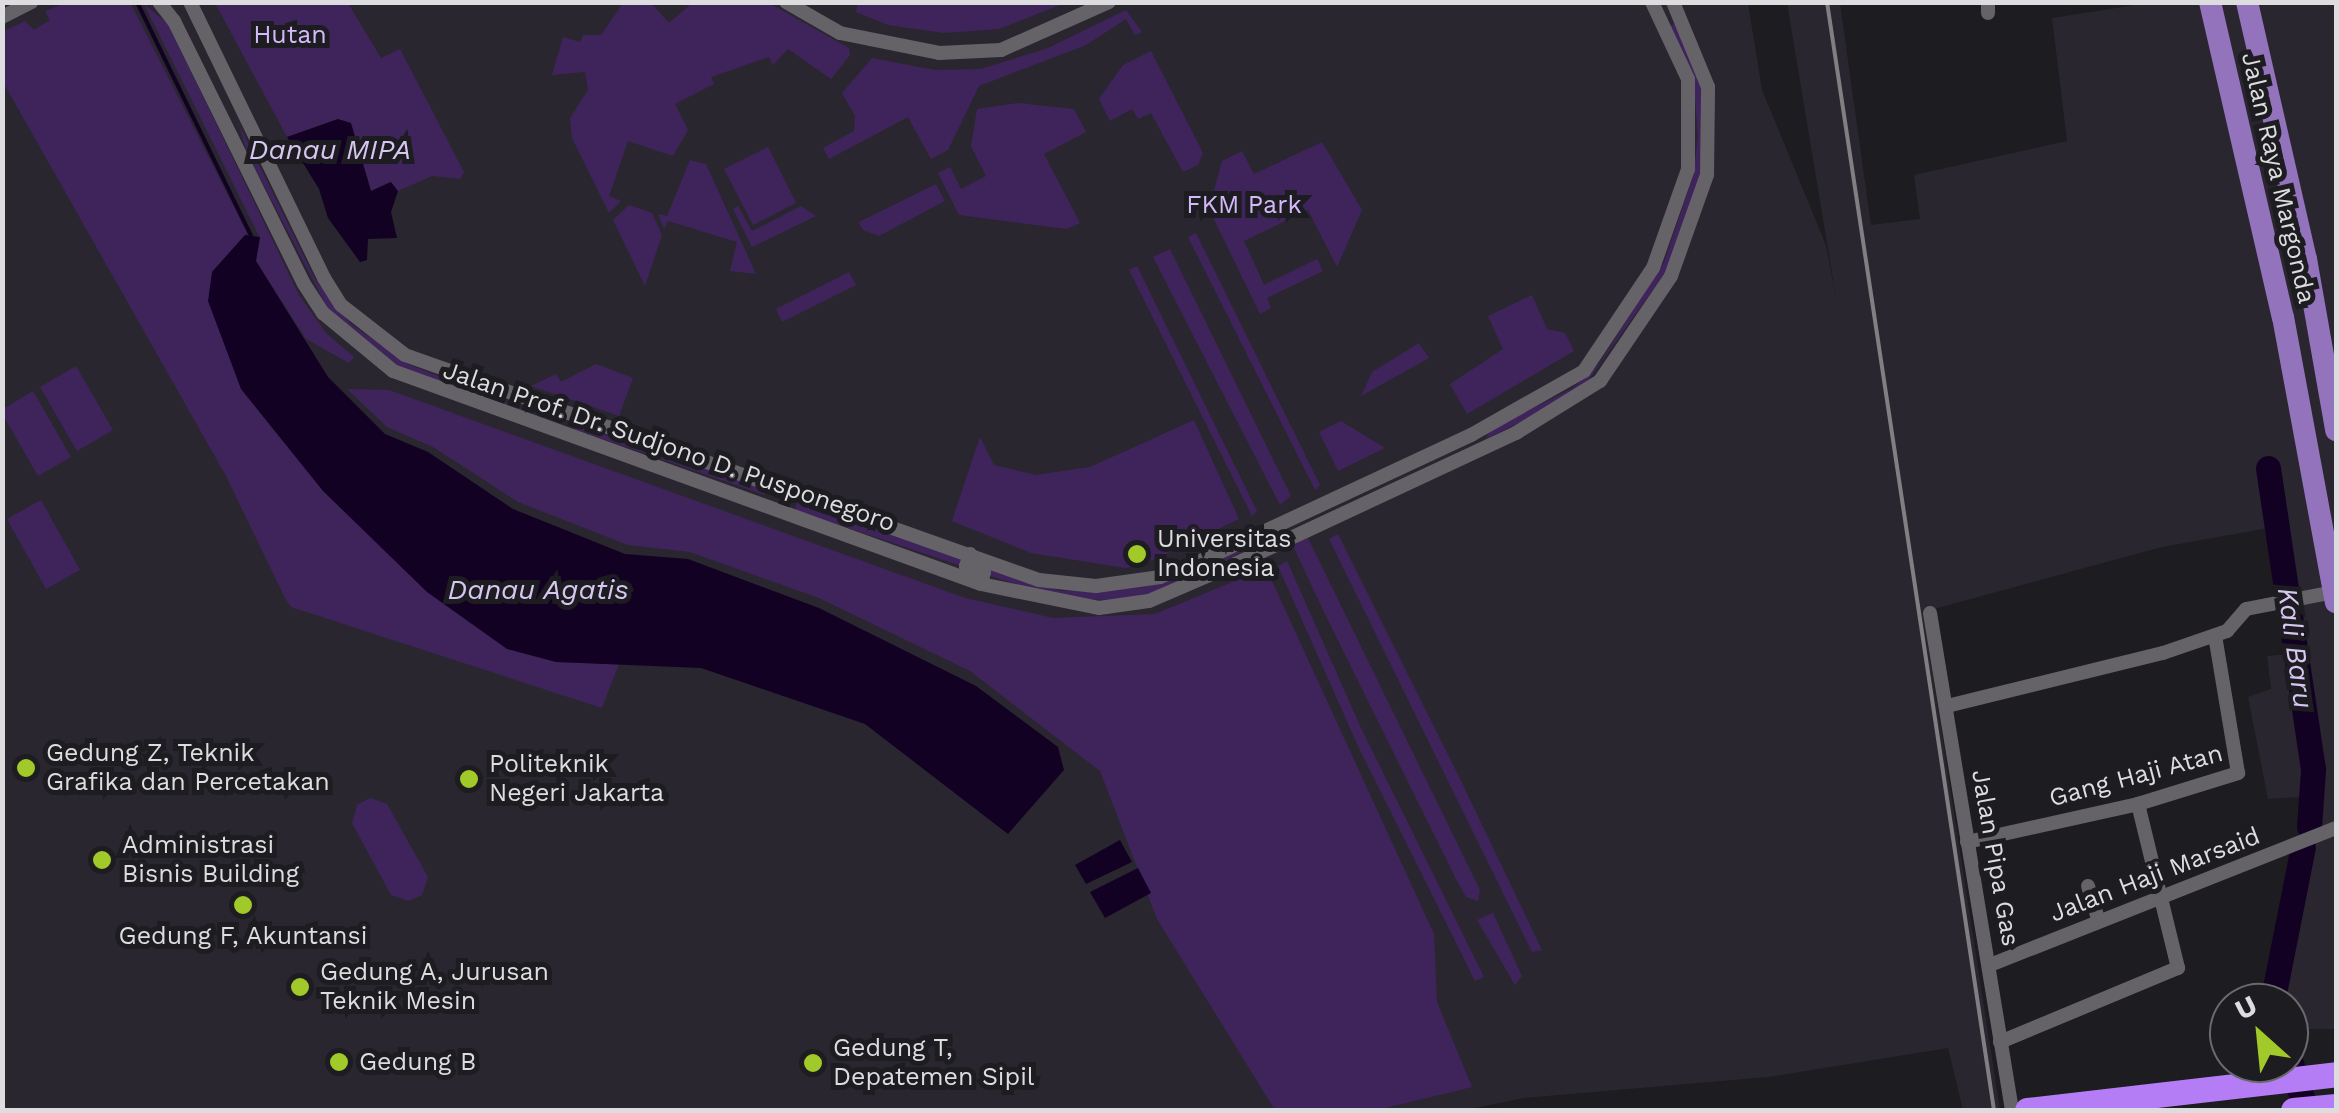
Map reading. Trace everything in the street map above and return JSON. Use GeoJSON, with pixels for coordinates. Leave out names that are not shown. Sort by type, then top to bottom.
{"type":"FeatureCollection","features":[{"type":"Feature","properties":{"kind":"highway"},"geometry":{"type":"LineString","coordinates":[[2027,1110],[2336,1074]]}},
{"type":"Feature","properties":{"kind":"highway"},"geometry":{"type":"LineString","coordinates":[[2293,1110],[2336,1106]]}},
{"type":"Feature","properties":{"kind":"main road","name":"Jalan Raya Margonda"},"geometry":{"type":"LineString","coordinates":[[2210,2],[2325,481],[2335,597]]}},
{"type":"Feature","properties":{"kind":"main road","name":"Jalan Raya Margonda"},"geometry":{"type":"LineString","coordinates":[[2247,2],[2308,270],[2336,430]]}},
{"type":"Feature","properties":{"kind":"street"},"geometry":{"type":"LineString","coordinates":[[2,16],[31,2]]}},
{"type":"Feature","properties":{"kind":"street","name":"Jalan Prof. Dr. Sudjono D. Pusponegoro"},"geometry":{"type":"LineString","coordinates":[[159,2],[221,116],[281,243],[334,324],[394,371],[980,584],[1066,606],[1135,604],[1348,512],[1586,394],[1644,322],[1688,238],[1710,154],[1708,87],[1675,7]]}},
{"type":"Feature","properties":{"kind":"street","name":"Jalan Prof. Dr. Sudjono D. Pusponegoro"},"geometry":{"type":"LineString","coordinates":[[190,2],[341,305],[405,355],[1039,580],[1124,584],[1188,566],[1573,381],[1609,340],[1675,220],[1693,140],[1688,79],[1652,2]]}},
{"type":"Feature","properties":{"kind":"street"},"geometry":{"type":"LineString","coordinates":[[786,2],[840,32],[940,53],[1002,50],[1109,2]]}},
{"type":"Feature","properties":{"kind":"street"},"geometry":{"type":"LineString","coordinates":[[1661,20],[1675,7]]}},
{"type":"Feature","properties":{"kind":"street"},"geometry":{"type":"LineString","coordinates":[[221,116],[242,106]]}},
{"type":"Feature","properties":{"kind":"street"},"geometry":{"type":"LineString","coordinates":[[558,431],[566,412]]}},
{"type":"Feature","properties":{"kind":"street"},"geometry":{"type":"LineString","coordinates":[[774,508],[783,488]]}},
{"type":"Feature","properties":{"kind":"street"},"geometry":{"type":"LineString","coordinates":[[970,554],[966,566],[984,572],[980,584]]}},
{"type":"Feature","properties":{"kind":"street"},"geometry":{"type":"LineString","coordinates":[[1948,706],[2215,636],[2246,609],[2285,600],[2335,597]]}},
{"type":"Feature","properties":{"kind":"street","name":"Jalan Pipa Gas"},"geometry":{"type":"LineString","coordinates":[[1930,614],[2012,1110]]}},
{"type":"Feature","properties":{"kind":"street","name":"Gang Haji Atan"},"geometry":{"type":"LineString","coordinates":[[1968,842],[2138,804],[2241,769],[2215,636]]}},
{"type":"Feature","properties":{"kind":"street"},"geometry":{"type":"LineString","coordinates":[[2000,1042],[2178,968],[2138,804]]}},
{"type":"Feature","properties":{"kind":"street","name":"Jalan Haji Marsaid"},"geometry":{"type":"LineString","coordinates":[[1990,964],[2336,828]]}},
{"type":"Feature","properties":{"kind":"street"},"geometry":{"type":"LineString","coordinates":[[2088,886],[2099,921]]}},
{"type":"Feature","properties":{"kind":"shaded area","name":"Universitas Indonesia"},"geometry":{"type":"Polygon","coordinates":[[[2,3],[1748,3],[1762,90],[1826,245],[1837,303],[1787,3],[1840,3],[1871,225],[1920,219],[1914,175],[2067,141],[2052,18],[2148,3],[2336,3],[2336,1029],[2309,1029],[2309,983],[2274,983],[2309,796],[2268,799],[2248,697],[2271,689],[2267,656],[2297,653],[2280,526],[2162,547],[1923,612],[2000,1110],[1963,1110],[1948,1048],[1768,1077],[1524,1098],[1465,1110],[3,1110],[2,3]]]}},
{"type":"Feature","properties":{"kind":"green space"},"geometry":{"type":"Polygon","coordinates":[[[130,2],[247,233],[212,272],[556,662],[619,664],[602,708],[291,607],[226,476],[3,82],[2,32],[25,21],[34,30],[50,20],[45,11],[65,3],[130,2]]]}},
{"type":"Feature","properties":{"kind":"green space"},"geometry":{"type":"Polygon","coordinates":[[[858,2],[1065,3],[999,29],[944,33],[888,25],[856,12],[858,2]]]}},
{"type":"Feature","properties":{"kind":"green space","name":"Hutan"},"geometry":{"type":"Polygon","coordinates":[[[215,3],[348,3],[381,58],[400,49],[464,172],[460,179],[432,176],[398,191],[390,182],[371,191],[360,153],[338,119],[287,137],[215,3]]]}},
{"type":"Feature","properties":{"kind":"green space"},"geometry":{"type":"Polygon","coordinates":[[[623,3],[651,3],[669,23],[692,3],[769,3],[849,48],[850,55],[831,79],[788,49],[773,65],[769,57],[711,77],[714,84],[675,104],[688,130],[673,156],[628,141],[609,196],[621,201],[609,213],[572,138],[570,118],[588,90],[585,72],[552,75],[563,37],[580,42],[583,35],[601,35],[623,3]]]}},
{"type":"Feature","properties":{"kind":"green space"},"geometry":{"type":"Polygon","coordinates":[[[144,4],[168,24],[299,295],[326,333],[354,357],[349,363],[306,339],[256,261],[260,238],[144,4]]]}},
{"type":"Feature","properties":{"kind":"green space"},"geometry":{"type":"Polygon","coordinates":[[[1126,10],[1142,32],[1135,35],[1126,19],[1086,45],[979,86],[948,150],[931,159],[908,117],[829,159],[823,148],[854,131],[855,116],[842,93],[872,58],[935,70],[981,69],[1048,48],[1126,10]]]}},
{"type":"Feature","properties":{"kind":"green space"},"geometry":{"type":"Polygon","coordinates":[[[1676,24],[1706,99],[1703,169],[1670,266],[1579,393],[1486,439],[1490,430],[1573,388],[1599,364],[1664,262],[1693,177],[1698,137],[1694,85],[1670,25],[1676,24]]]}},
{"type":"Feature","properties":{"kind":"green space"},"geometry":{"type":"Polygon","coordinates":[[[1151,51],[1203,153],[1198,165],[1183,172],[1151,113],[1138,119],[1132,109],[1110,121],[1099,99],[1123,65],[1151,51]]]}},
{"type":"Feature","properties":{"kind":"green space"},"geometry":{"type":"Polygon","coordinates":[[[1018,103],[1074,109],[1086,132],[1044,154],[1080,223],[1067,229],[959,215],[938,173],[950,167],[961,189],[986,176],[971,146],[977,109],[1018,103]]]}},
{"type":"Feature","properties":{"kind":"green space"},"geometry":{"type":"Polygon","coordinates":[[[239,124],[316,281],[351,324],[410,365],[551,420],[405,371],[329,311],[247,153],[239,124]]]}},
{"type":"Feature","properties":{"kind":"green space","name":"FKM Park"},"geometry":{"type":"Polygon","coordinates":[[[1322,142],[1362,210],[1337,267],[1308,210],[1244,241],[1264,285],[1317,259],[1323,271],[1267,298],[1271,308],[1260,314],[1209,209],[1222,161],[1242,151],[1254,174],[1322,142]]]}},
{"type":"Feature","properties":{"kind":"green space"},"geometry":{"type":"Polygon","coordinates":[[[768,147],[796,203],[753,225],[724,169],[768,147]]]}},
{"type":"Feature","properties":{"kind":"green space"},"geometry":{"type":"Polygon","coordinates":[[[690,160],[706,164],[756,274],[730,271],[737,242],[668,221],[664,229],[658,214],[667,216],[690,160]]]}},
{"type":"Feature","properties":{"kind":"green space"},"geometry":{"type":"Polygon","coordinates":[[[936,184],[945,201],[879,236],[863,230],[859,222],[936,184]]]}},
{"type":"Feature","properties":{"kind":"green space"},"geometry":{"type":"Polygon","coordinates":[[[629,205],[652,213],[662,235],[645,286],[613,220],[629,205]]]}},
{"type":"Feature","properties":{"kind":"green space"},"geometry":{"type":"Polygon","coordinates":[[[738,206],[752,231],[801,206],[816,216],[752,247],[733,209],[738,206]]]}},
{"type":"Feature","properties":{"kind":"green space"},"geometry":{"type":"Polygon","coordinates":[[[1196,233],[1320,485],[1315,490],[1188,237],[1196,233]]]}},
{"type":"Feature","properties":{"kind":"green space"},"geometry":{"type":"Polygon","coordinates":[[[1170,249],[1291,496],[1280,505],[1153,257],[1170,249]]]}},
{"type":"Feature","properties":{"kind":"green space"},"geometry":{"type":"Polygon","coordinates":[[[1137,266],[1257,511],[1252,516],[1129,270],[1137,266]]]}},
{"type":"Feature","properties":{"kind":"green space"},"geometry":{"type":"Polygon","coordinates":[[[849,272],[856,285],[782,322],[776,309],[849,272]]]}},
{"type":"Feature","properties":{"kind":"green space"},"geometry":{"type":"Polygon","coordinates":[[[1532,295],[1547,329],[1565,333],[1574,351],[1467,414],[1450,384],[1503,349],[1488,316],[1532,295]]]}},
{"type":"Feature","properties":{"kind":"green space"},"geometry":{"type":"Polygon","coordinates":[[[1419,343],[1429,358],[1361,396],[1372,372],[1419,343]]]}},
{"type":"Feature","properties":{"kind":"green space"},"geometry":{"type":"Polygon","coordinates":[[[596,364],[633,378],[619,416],[531,386],[556,374],[561,382],[596,364]]]}},
{"type":"Feature","properties":{"kind":"green space"},"geometry":{"type":"Polygon","coordinates":[[[76,366],[113,430],[77,451],[40,387],[76,366]]]}},
{"type":"Feature","properties":{"kind":"green space"},"geometry":{"type":"Polygon","coordinates":[[[347,389],[389,390],[965,598],[1053,618],[1155,614],[1266,568],[1434,934],[1437,1002],[1472,1087],[1377,1110],[1275,1110],[1157,919],[1100,771],[970,671],[819,598],[690,552],[628,545],[518,502],[433,447],[387,427],[347,389]]]}},
{"type":"Feature","properties":{"kind":"green space"},"geometry":{"type":"Polygon","coordinates":[[[33,391],[71,457],[38,476],[3,415],[3,409],[33,391]]]}},
{"type":"Feature","properties":{"kind":"green space"},"geometry":{"type":"Polygon","coordinates":[[[1194,420],[1239,519],[1156,559],[1126,568],[1031,553],[952,521],[980,437],[994,465],[1035,475],[1090,467],[1194,420]]]}},
{"type":"Feature","properties":{"kind":"green space"},"geometry":{"type":"Polygon","coordinates":[[[1341,421],[1385,448],[1338,471],[1319,432],[1341,421]]]}},
{"type":"Feature","properties":{"kind":"green space"},"geometry":{"type":"Polygon","coordinates":[[[579,426],[764,489],[765,495],[574,429],[579,426]]]}},
{"type":"Feature","properties":{"kind":"green space"},"geometry":{"type":"Polygon","coordinates":[[[41,500],[80,570],[46,589],[7,519],[41,500]]]}},
{"type":"Feature","properties":{"kind":"green space"},"geometry":{"type":"Polygon","coordinates":[[[797,502],[1060,591],[1143,587],[1267,541],[1155,592],[1120,600],[1060,599],[795,510],[797,502]]]}},
{"type":"Feature","properties":{"kind":"green space"},"geometry":{"type":"Polygon","coordinates":[[[1338,534],[1542,950],[1532,952],[1329,539],[1338,534]]]}},
{"type":"Feature","properties":{"kind":"green space"},"geometry":{"type":"Polygon","coordinates":[[[1307,536],[1480,890],[1478,901],[1466,897],[1456,879],[1322,608],[1293,546],[1307,536]]]}},
{"type":"Feature","properties":{"kind":"green space"},"geometry":{"type":"Polygon","coordinates":[[[1287,561],[1361,728],[1484,977],[1475,981],[1358,746],[1278,566],[1287,561]]]}},
{"type":"Feature","properties":{"kind":"green space"},"geometry":{"type":"Polygon","coordinates":[[[370,798],[387,804],[428,877],[422,895],[409,901],[391,895],[352,823],[357,805],[370,798]]]}},
{"type":"Feature","properties":{"kind":"green space"},"geometry":{"type":"Polygon","coordinates":[[[1493,913],[1522,976],[1515,985],[1477,920],[1493,913]]]}},
{"type":"Feature","properties":{"kind":"water","name":"Danau MIPA"},"geometry":{"type":"Polygon","coordinates":[[[338,119],[351,123],[371,191],[391,182],[398,191],[391,212],[397,238],[368,239],[367,260],[360,262],[328,218],[319,189],[287,137],[338,119]]]}},
{"type":"Feature","properties":{"kind":"water","name":"Danau Agatis"},"geometry":{"type":"Polygon","coordinates":[[[245,235],[260,237],[256,261],[328,377],[385,434],[428,452],[513,509],[625,554],[688,559],[819,608],[976,686],[1058,747],[1064,770],[1008,834],[865,724],[701,668],[556,662],[507,649],[427,592],[323,491],[241,389],[208,301],[212,272],[245,235]]]}},
{"type":"Feature","properties":{"kind":"water"},"geometry":{"type":"Polygon","coordinates":[[[1120,840],[1132,862],[1086,884],[1075,865],[1120,840]]]}},
{"type":"Feature","properties":{"kind":"water"},"geometry":{"type":"Polygon","coordinates":[[[1138,868],[1151,893],[1105,918],[1090,892],[1138,868]]]}},
{"type":"Feature","properties":{"kind":"waterway"},"geometry":{"type":"LineString","coordinates":[[137,2],[251,236]]}},
{"type":"Feature","properties":{"kind":"waterway","name":"Kali Baru"},"geometry":{"type":"LineString","coordinates":[[2268,468],[2313,770],[2309,827]]}},
{"type":"Feature","properties":{"kind":"waterway","name":"Kali Baru"},"geometry":{"type":"LineString","coordinates":[[2276,983],[2303,847]]}},
{"type":"Feature","properties":{"kind":"waterway","name":"Kali Baru"},"geometry":{"type":"LineString","coordinates":[[2297,1083],[2306,1110]]}},
{"type":"Feature","properties":{"kind":"railway"},"geometry":{"type":"LineString","coordinates":[[1827,2],[1994,1110]]}},
{"type":"Feature","properties":{"kind":"place","name":"Universitas Indonesia"},"geometry":{"type":"Point","coordinates":[1137,554]}},
{"type":"Feature","properties":{"kind":"place","name":"Gedung Z, Teknik Grafika dan Percetakan"},"geometry":{"type":"Point","coordinates":[26,768]}},
{"type":"Feature","properties":{"kind":"place","name":"Politeknik Negeri Jakarta"},"geometry":{"type":"Point","coordinates":[469,779]}},
{"type":"Feature","properties":{"kind":"place","name":"Administrasi Bisnis Building"},"geometry":{"type":"Point","coordinates":[102,860]}},
{"type":"Feature","properties":{"kind":"place","name":"Gedung F, Akuntansi"},"geometry":{"type":"Point","coordinates":[243,905]}},
{"type":"Feature","properties":{"kind":"place","name":"Gedung A, Jurusan Teknik Mesin"},"geometry":{"type":"Point","coordinates":[300,987]}},
{"type":"Feature","properties":{"kind":"place","name":"Gedung B"},"geometry":{"type":"Point","coordinates":[339,1062]}},
{"type":"Feature","properties":{"kind":"place","name":"Gedung T, Depatemen Sipil"},"geometry":{"type":"Point","coordinates":[813,1063]}}]}
